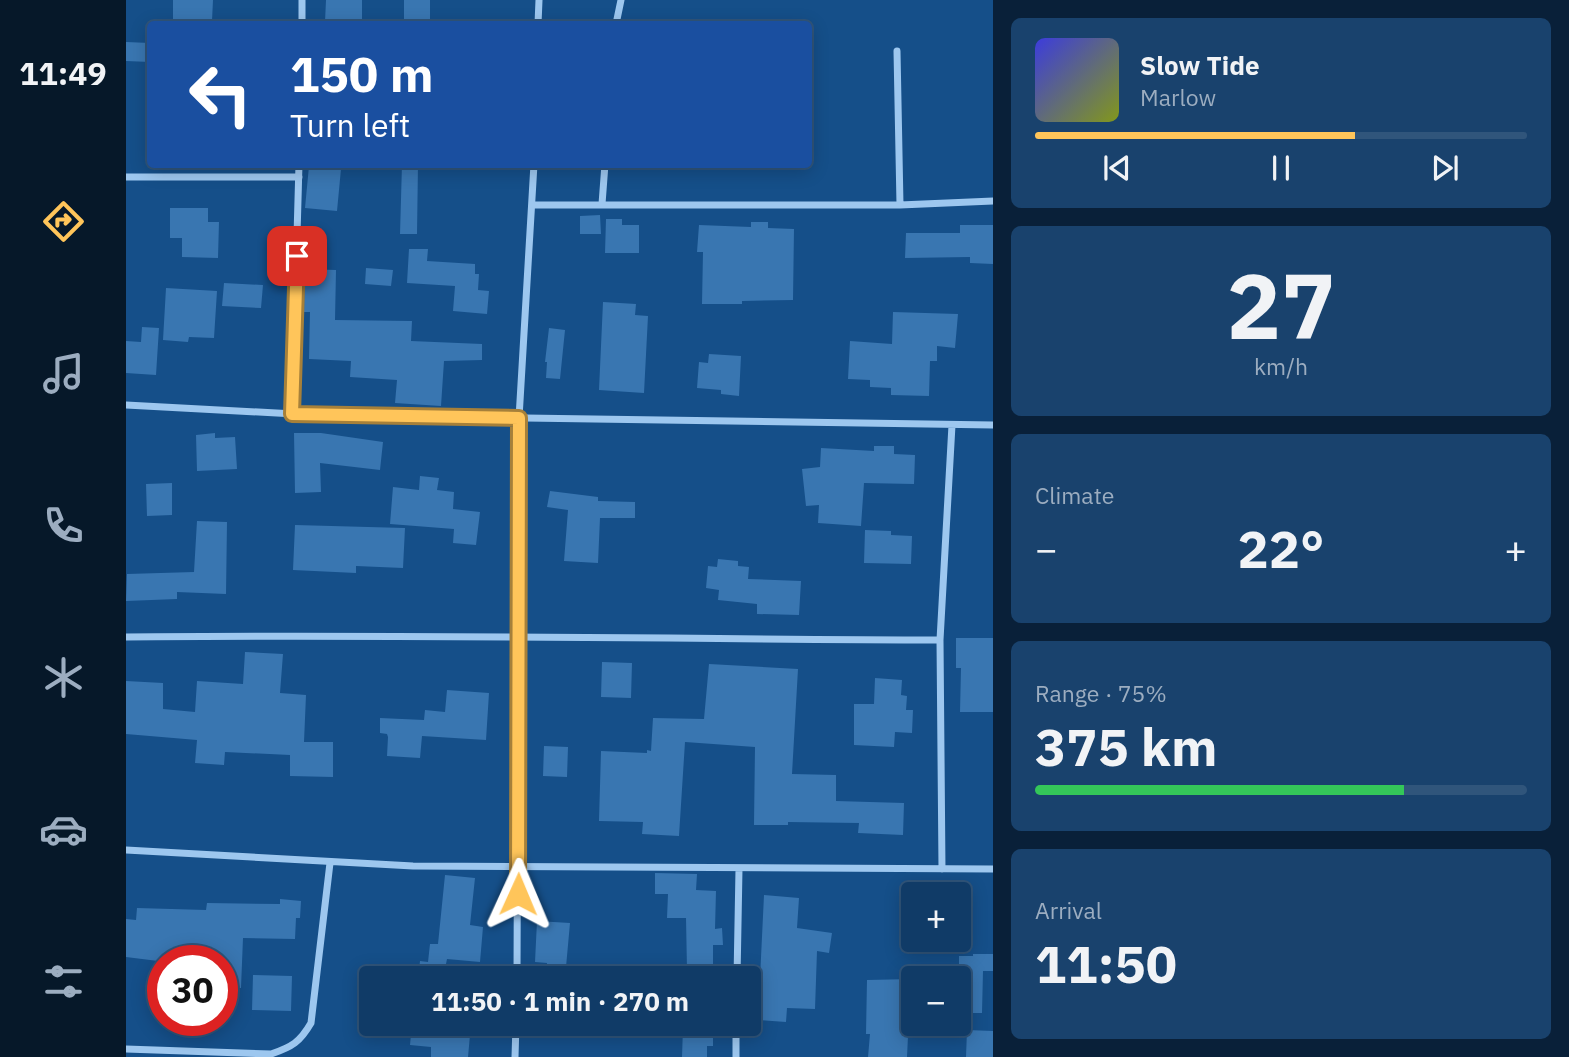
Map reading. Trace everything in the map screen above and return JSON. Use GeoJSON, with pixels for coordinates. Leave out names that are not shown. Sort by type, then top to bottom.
{"type":"FeatureCollection","features":[{"type":"Feature","properties":{"kind":"street"},"geometry":{"type":"LineString","coordinates":[[302,0],[302,21]]}},
{"type":"Feature","properties":{"kind":"street"},"geometry":{"type":"LineString","coordinates":[[538,21],[539,0]]}},
{"type":"Feature","properties":{"kind":"street"},"geometry":{"type":"LineString","coordinates":[[617,21],[621,0]]}},
{"type":"Feature","properties":{"kind":"street"},"geometry":{"type":"LineString","coordinates":[[897,51],[900,205]]}},
{"type":"Feature","properties":{"kind":"street"},"geometry":{"type":"LineString","coordinates":[[292,414],[299,168]]}},
{"type":"Feature","properties":{"kind":"street"},"geometry":{"type":"LineString","coordinates":[[516,966],[519,418],[534,168]]}},
{"type":"Feature","properties":{"kind":"street"},"geometry":{"type":"LineString","coordinates":[[602,204],[605,168]]}},
{"type":"Feature","properties":{"kind":"street"},"geometry":{"type":"LineString","coordinates":[[126,177],[299,177]]}},
{"type":"Feature","properties":{"kind":"street"},"geometry":{"type":"LineString","coordinates":[[533,205],[900,205],[993,201]]}},
{"type":"Feature","properties":{"kind":"street"},"geometry":{"type":"LineString","coordinates":[[126,405],[292,414],[993,425]]}},
{"type":"Feature","properties":{"kind":"street"},"geometry":{"type":"LineString","coordinates":[[942,869],[940,640],[952,425]]}},
{"type":"Feature","properties":{"kind":"street"},"geometry":{"type":"LineString","coordinates":[[126,637],[518,635],[672,639],[940,640]]}},
{"type":"Feature","properties":{"kind":"street"},"geometry":{"type":"LineString","coordinates":[[126,850],[330,863],[738,869],[993,869]]}},
{"type":"Feature","properties":{"kind":"street"},"geometry":{"type":"LineString","coordinates":[[126,1049],[271,1054],[302,1039],[312,1023],[330,863]]}},
{"type":"Feature","properties":{"kind":"street"},"geometry":{"type":"LineString","coordinates":[[737,966],[738,869]]}},
{"type":"Feature","properties":{"kind":"street"},"geometry":{"type":"LineString","coordinates":[[515,1057],[516,1036]]}},
{"type":"Feature","properties":{"kind":"street"},"geometry":{"type":"LineString","coordinates":[[736,1036],[736,1057]]}},
{"type":"Feature","properties":{"kind":"building"},"geometry":{"type":"Polygon","coordinates":[[[173,0],[213,0],[212,21],[173,20],[173,0]]]}},
{"type":"Feature","properties":{"kind":"building"},"geometry":{"type":"Polygon","coordinates":[[[326,0],[362,0],[362,21],[325,21],[326,0]]]}},
{"type":"Feature","properties":{"kind":"building"},"geometry":{"type":"Polygon","coordinates":[[[404,0],[430,0],[430,21],[404,21],[404,0]]]}},
{"type":"Feature","properties":{"kind":"building"},"geometry":{"type":"Polygon","coordinates":[[[126,42],[147,43],[147,62],[126,61],[126,42]]]}},
{"type":"Feature","properties":{"kind":"building"},"geometry":{"type":"Polygon","coordinates":[[[309,168],[341,169],[337,211],[305,208],[309,168]]]}},
{"type":"Feature","properties":{"kind":"building"},"geometry":{"type":"Polygon","coordinates":[[[402,168],[418,168],[417,234],[400,234],[402,168]]]}},
{"type":"Feature","properties":{"kind":"building"},"geometry":{"type":"Polygon","coordinates":[[[170,208],[208,208],[208,222],[219,222],[218,258],[182,257],[182,238],[170,238],[170,208]]]}},
{"type":"Feature","properties":{"kind":"building"},"geometry":{"type":"Polygon","coordinates":[[[600,215],[601,234],[580,234],[580,216],[600,215]]]}},
{"type":"Feature","properties":{"kind":"building"},"geometry":{"type":"Polygon","coordinates":[[[606,219],[622,219],[622,225],[639,225],[639,253],[605,253],[606,219]]]}},
{"type":"Feature","properties":{"kind":"building"},"geometry":{"type":"Polygon","coordinates":[[[751,222],[768,222],[768,228],[794,229],[793,300],[702,304],[703,252],[697,252],[699,225],[751,227],[751,222]]]}},
{"type":"Feature","properties":{"kind":"building"},"geometry":{"type":"Polygon","coordinates":[[[960,225],[993,225],[993,264],[970,263],[970,257],[905,258],[906,233],[960,233],[960,225]]]}},
{"type":"Feature","properties":{"kind":"building"},"geometry":{"type":"Polygon","coordinates":[[[409,249],[428,249],[427,261],[475,264],[475,274],[479,274],[478,290],[489,291],[487,314],[453,311],[455,286],[407,283],[409,249]]]}},
{"type":"Feature","properties":{"kind":"building"},"geometry":{"type":"Polygon","coordinates":[[[366,268],[393,270],[391,286],[365,284],[366,268]]]}},
{"type":"Feature","properties":{"kind":"building"},"geometry":{"type":"Polygon","coordinates":[[[305,269],[336,270],[335,320],[412,321],[411,341],[482,344],[482,360],[444,361],[441,406],[395,403],[397,380],[350,377],[351,361],[309,359],[310,312],[304,312],[305,269]]]}},
{"type":"Feature","properties":{"kind":"building"},"geometry":{"type":"Polygon","coordinates":[[[224,283],[263,285],[261,308],[222,306],[224,283]]]}},
{"type":"Feature","properties":{"kind":"building"},"geometry":{"type":"Polygon","coordinates":[[[166,288],[217,291],[214,338],[189,337],[188,342],[163,340],[166,288]]]}},
{"type":"Feature","properties":{"kind":"building"},"geometry":{"type":"Polygon","coordinates":[[[603,302],[636,304],[635,315],[648,316],[644,393],[599,390],[603,302]]]}},
{"type":"Feature","properties":{"kind":"building"},"geometry":{"type":"Polygon","coordinates":[[[893,312],[958,314],[955,348],[937,346],[937,361],[930,361],[929,396],[891,395],[891,388],[870,387],[870,380],[848,379],[850,341],[892,344],[893,312]]]}},
{"type":"Feature","properties":{"kind":"building"},"geometry":{"type":"Polygon","coordinates":[[[142,327],[159,328],[156,375],[126,373],[126,341],[141,342],[142,327]]]}},
{"type":"Feature","properties":{"kind":"building"},"geometry":{"type":"Polygon","coordinates":[[[549,328],[565,330],[560,379],[546,378],[549,328]]]}},
{"type":"Feature","properties":{"kind":"building"},"geometry":{"type":"Polygon","coordinates":[[[709,354],[741,356],[739,396],[721,394],[721,390],[697,388],[699,362],[708,363],[709,354]]]}},
{"type":"Feature","properties":{"kind":"building"},"geometry":{"type":"Polygon","coordinates":[[[215,433],[215,438],[235,437],[237,469],[197,471],[196,435],[215,433]]]}},
{"type":"Feature","properties":{"kind":"building"},"geometry":{"type":"Polygon","coordinates":[[[294,433],[321,433],[383,442],[380,470],[320,463],[321,492],[295,493],[294,433]]]}},
{"type":"Feature","properties":{"kind":"building"},"geometry":{"type":"Polygon","coordinates":[[[874,446],[894,446],[894,454],[915,455],[914,484],[864,483],[861,526],[818,523],[819,505],[806,506],[802,469],[820,467],[821,448],[874,451],[874,446]]]}},
{"type":"Feature","properties":{"kind":"building"},"geometry":{"type":"Polygon","coordinates":[[[420,476],[439,478],[437,490],[454,492],[453,509],[480,512],[476,545],[453,543],[454,529],[390,524],[393,487],[419,490],[420,476]]]}},
{"type":"Feature","properties":{"kind":"building"},"geometry":{"type":"Polygon","coordinates":[[[172,483],[172,515],[147,516],[146,484],[172,483]]]}},
{"type":"Feature","properties":{"kind":"building"},"geometry":{"type":"Polygon","coordinates":[[[550,491],[598,497],[598,501],[635,502],[635,518],[600,518],[598,563],[564,561],[568,510],[547,507],[550,491]]]}},
{"type":"Feature","properties":{"kind":"building"},"geometry":{"type":"Polygon","coordinates":[[[197,521],[227,522],[226,594],[177,592],[177,599],[126,601],[127,574],[194,572],[197,521]]]}},
{"type":"Feature","properties":{"kind":"building"},"geometry":{"type":"Polygon","coordinates":[[[295,525],[405,528],[403,568],[356,566],[356,573],[293,570],[295,525]]]}},
{"type":"Feature","properties":{"kind":"building"},"geometry":{"type":"Polygon","coordinates":[[[865,530],[891,531],[891,535],[912,536],[911,564],[864,563],[865,530]]]}},
{"type":"Feature","properties":{"kind":"building"},"geometry":{"type":"Polygon","coordinates":[[[718,559],[738,561],[738,566],[749,567],[748,579],[801,581],[799,615],[757,614],[757,604],[718,600],[719,590],[706,588],[708,566],[717,567],[718,559]]]}},
{"type":"Feature","properties":{"kind":"building"},"geometry":{"type":"Polygon","coordinates":[[[956,638],[993,638],[993,712],[960,712],[961,668],[956,668],[956,638]]]}},
{"type":"Feature","properties":{"kind":"building"},"geometry":{"type":"Polygon","coordinates":[[[245,652],[283,654],[280,693],[306,695],[304,742],[333,742],[333,777],[290,776],[290,755],[225,752],[224,765],[195,763],[197,740],[126,734],[126,681],[163,683],[163,709],[195,712],[197,681],[243,684],[245,652]]]}},
{"type":"Feature","properties":{"kind":"building"},"geometry":{"type":"Polygon","coordinates":[[[602,662],[632,663],[631,698],[601,697],[602,662]]]}},
{"type":"Feature","properties":{"kind":"building"},"geometry":{"type":"Polygon","coordinates":[[[709,664],[798,669],[792,774],[836,775],[836,801],[904,803],[903,835],[858,833],[859,823],[788,822],[788,825],[754,825],[755,747],[685,742],[679,836],[642,834],[643,822],[599,821],[601,751],[651,751],[653,718],[704,719],[709,664]]]}},
{"type":"Feature","properties":{"kind":"building"},"geometry":{"type":"Polygon","coordinates":[[[875,678],[902,680],[901,695],[907,696],[906,710],[913,710],[912,733],[895,732],[894,747],[854,745],[854,704],[874,704],[875,678]]]}},
{"type":"Feature","properties":{"kind":"building"},"geometry":{"type":"Polygon","coordinates":[[[447,690],[489,693],[486,740],[422,736],[420,758],[387,756],[388,737],[387,734],[380,733],[380,718],[424,720],[425,710],[445,712],[447,690]]]}},
{"type":"Feature","properties":{"kind":"building"},"geometry":{"type":"Polygon","coordinates":[[[544,746],[568,747],[567,777],[543,776],[544,746]]]}},
{"type":"Feature","properties":{"kind":"building"},"geometry":{"type":"Polygon","coordinates":[[[655,873],[697,874],[696,890],[716,891],[715,929],[722,928],[723,945],[713,945],[713,966],[687,966],[686,918],[667,918],[668,894],[655,894],[655,873]]]}},
{"type":"Feature","properties":{"kind":"building"},"geometry":{"type":"Polygon","coordinates":[[[445,875],[475,878],[470,925],[483,927],[480,962],[447,959],[446,964],[462,966],[419,966],[420,961],[428,962],[430,944],[438,944],[445,875]]]}},
{"type":"Feature","properties":{"kind":"building"},"geometry":{"type":"Polygon","coordinates":[[[764,895],[799,898],[797,928],[832,933],[829,953],[817,951],[815,1009],[787,1008],[786,1022],[761,1020],[764,895]]]}},
{"type":"Feature","properties":{"kind":"building"},"geometry":{"type":"Polygon","coordinates":[[[280,899],[301,901],[300,918],[296,918],[295,939],[243,938],[241,988],[238,988],[238,945],[147,945],[147,960],[126,957],[126,919],[136,920],[137,908],[206,910],[207,903],[280,904],[280,899]]]}},
{"type":"Feature","properties":{"kind":"building"},"geometry":{"type":"Polygon","coordinates":[[[537,921],[570,923],[566,966],[547,966],[547,963],[535,962],[537,921]]]}},
{"type":"Feature","properties":{"kind":"building"},"geometry":{"type":"Polygon","coordinates":[[[993,954],[993,971],[983,971],[982,1013],[971,1013],[971,966],[959,966],[959,956],[993,954]]]}},
{"type":"Feature","properties":{"kind":"building"},"geometry":{"type":"Polygon","coordinates":[[[253,975],[292,976],[291,1011],[252,1010],[253,975]]]}},
{"type":"Feature","properties":{"kind":"building"},"geometry":{"type":"Polygon","coordinates":[[[901,979],[901,1036],[908,1036],[907,1057],[868,1057],[870,1034],[866,1034],[867,980],[901,979]]]}},
{"type":"Feature","properties":{"kind":"building"},"geometry":{"type":"Polygon","coordinates":[[[971,1030],[993,1031],[993,1057],[966,1057],[967,1036],[971,1036],[971,1030]]]}},
{"type":"Feature","properties":{"kind":"building"},"geometry":{"type":"Polygon","coordinates":[[[411,1036],[470,1036],[468,1057],[431,1057],[431,1047],[410,1045],[411,1036]]]}},
{"type":"Feature","properties":{"kind":"building"},"geometry":{"type":"Polygon","coordinates":[[[683,1036],[713,1036],[713,1046],[707,1046],[707,1057],[682,1057],[683,1036]]]}},
{"type":"Feature","properties":{"kind":"route"},"geometry":{"type":"LineString","coordinates":[[297,256],[292,414],[519,418],[518,894]]}}]}
